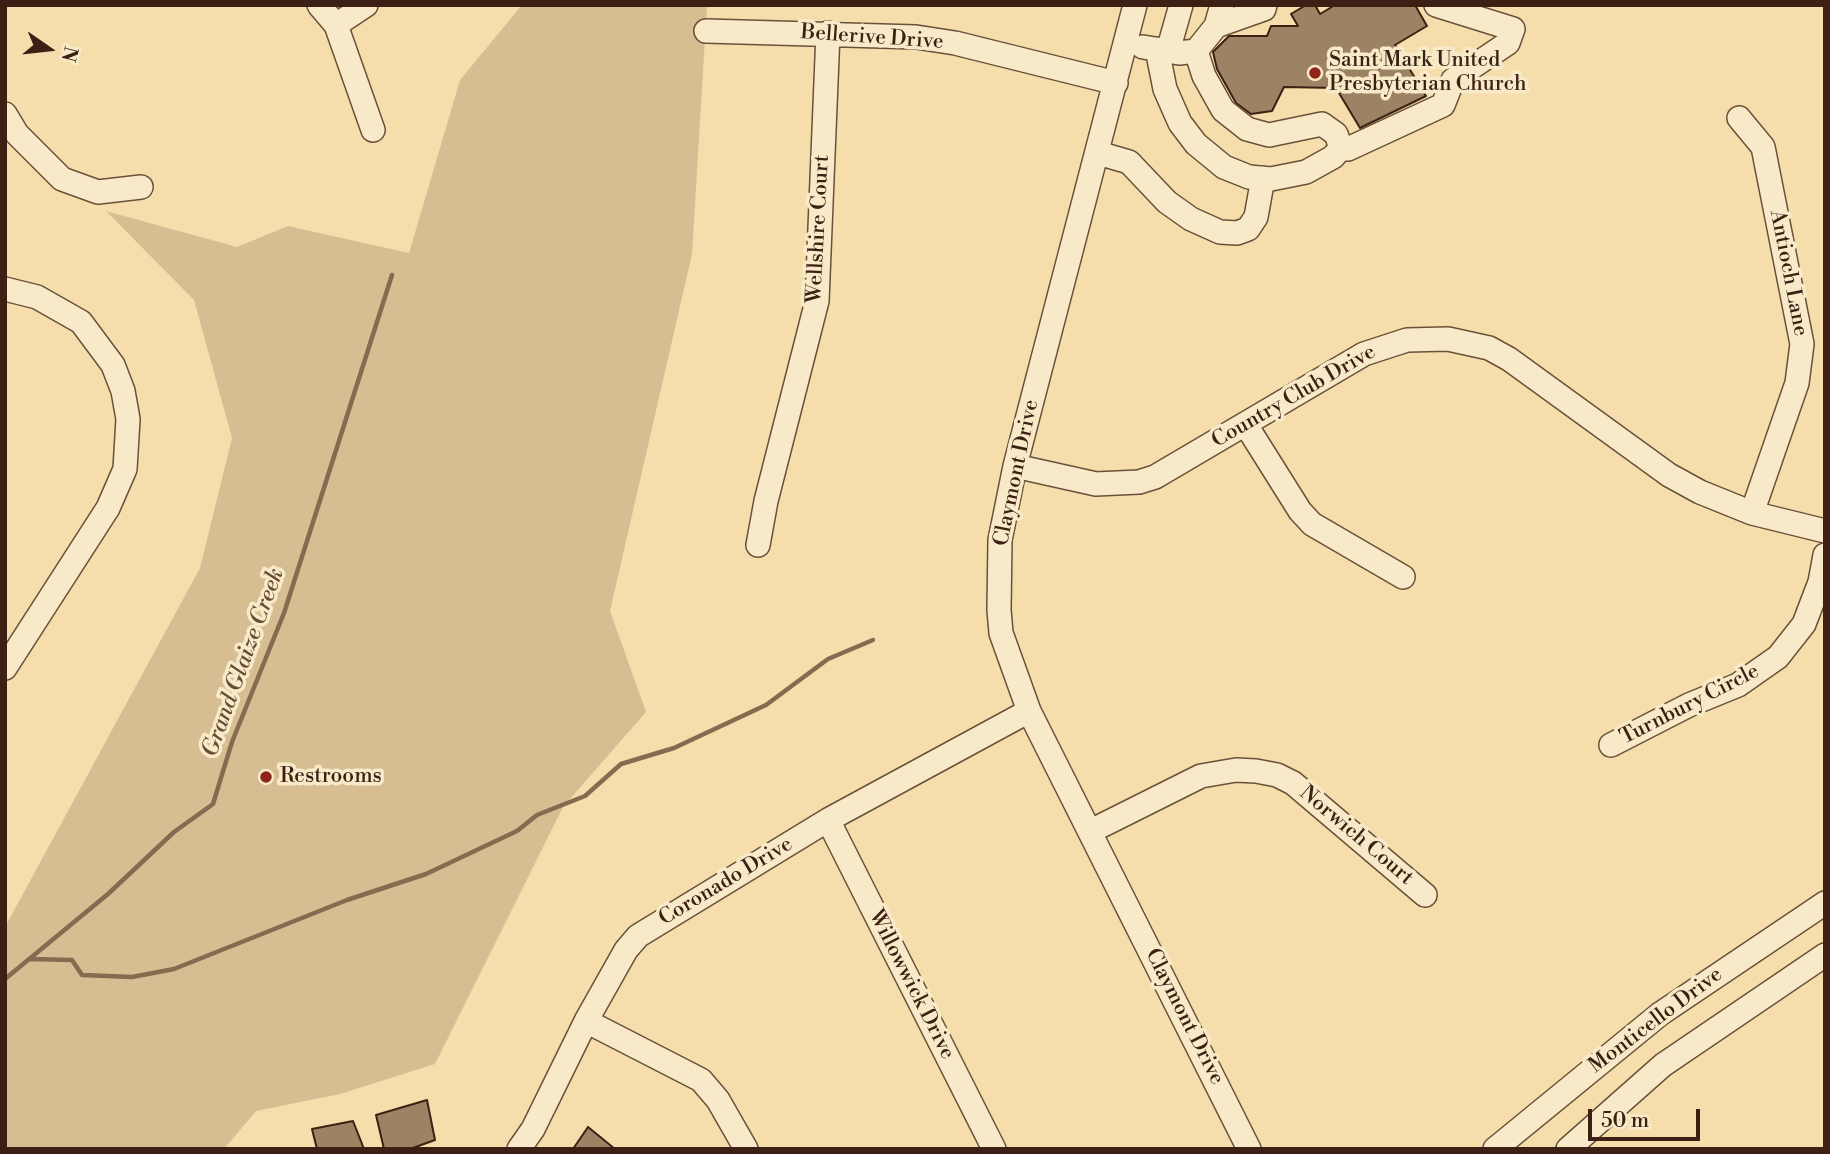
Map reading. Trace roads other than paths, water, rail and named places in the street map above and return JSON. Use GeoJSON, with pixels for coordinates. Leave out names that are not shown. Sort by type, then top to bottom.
{"type":"FeatureCollection","features":[{"type":"Feature","properties":{"kind":"street"},"geometry":{"type":"LineString","coordinates":[[319,5],[336,25],[373,130]]}},
{"type":"Feature","properties":{"kind":"street"},"geometry":{"type":"LineString","coordinates":[[336,25],[366,5]]}},
{"type":"Feature","properties":{"kind":"street","name":"Claymont Drive"},"geometry":{"type":"LineString","coordinates":[[1135,5],[1015,466],[1000,540],[1001,633],[1029,711],[1250,1149]]}},
{"type":"Feature","properties":{"kind":"street"},"geometry":{"type":"LineString","coordinates":[[1181,5],[1163,50],[1165,89],[1180,124],[1196,144],[1224,167],[1263,178],[1306,172],[1352,146],[1443,105],[1453,80],[1508,43],[1513,29],[1437,7]]}},
{"type":"Feature","properties":{"kind":"street"},"geometry":{"type":"LineString","coordinates":[[1196,51],[1219,16],[1264,9],[1265,5]]}},
{"type":"Feature","properties":{"kind":"street","name":"Bellerive Drive"},"geometry":{"type":"LineString","coordinates":[[706,31],[828,33],[955,43],[1116,83]]}},
{"type":"Feature","properties":{"kind":"street","name":"Wellshire Court"},"geometry":{"type":"LineString","coordinates":[[758,545],[766,501],[817,301],[828,33]]}},
{"type":"Feature","properties":{"kind":"street"},"geometry":{"type":"LineString","coordinates":[[1126,43],[1163,50],[1196,51]]}},
{"type":"Feature","properties":{"kind":"street"},"geometry":{"type":"LineString","coordinates":[[1196,51],[1204,76],[1223,110],[1247,129],[1269,135],[1322,124],[1352,146]]}},
{"type":"Feature","properties":{"kind":"street"},"geometry":{"type":"LineString","coordinates":[[5,114],[17,134],[62,179],[98,191],[141,187]]}},
{"type":"Feature","properties":{"kind":"street","name":"Antioch Lane"},"geometry":{"type":"LineString","coordinates":[[1739,118],[1763,147],[1802,344],[1797,383],[1752,513]]}},
{"type":"Feature","properties":{"kind":"street"},"geometry":{"type":"LineString","coordinates":[[1098,153],[1129,162],[1167,202],[1191,219],[1220,232],[1237,233],[1248,229],[1256,217],[1263,178]]}},
{"type":"Feature","properties":{"kind":"street"},"geometry":{"type":"LineString","coordinates":[[5,289],[37,297],[81,322],[113,365],[123,391],[128,419],[125,469],[108,508],[5,668]]}},
{"type":"Feature","properties":{"kind":"street","name":"Country Club Drive"},"geometry":{"type":"LineString","coordinates":[[1015,466],[1096,484],[1139,482],[1155,477],[1246,425],[1339,366],[1385,345],[1429,338],[1489,348],[1532,373],[1668,475],[1700,492],[1752,513],[1825,531]]}},
{"type":"Feature","properties":{"kind":"street"},"geometry":{"type":"LineString","coordinates":[[1246,425],[1300,511],[1312,524],[1403,578]]}},
{"type":"Feature","properties":{"kind":"street","name":"Turnbury Circle"},"geometry":{"type":"LineString","coordinates":[[1611,745],[1689,705],[1738,685],[1779,657],[1804,624],[1820,582],[1825,555]]}},
{"type":"Feature","properties":{"kind":"street","name":"Coronado Drive"},"geometry":{"type":"LineString","coordinates":[[519,1149],[533,1129],[586,1021],[626,950],[638,936],[828,820],[1029,711]]}},
{"type":"Feature","properties":{"kind":"street","name":"Norwich Court"},"geometry":{"type":"LineString","coordinates":[[1091,831],[1200,776],[1236,770],[1277,775],[1293,783],[1425,895]]}},
{"type":"Feature","properties":{"kind":"street","name":"Willowwick Drive"},"geometry":{"type":"LineString","coordinates":[[828,820],[994,1149]]}},
{"type":"Feature","properties":{"kind":"street","name":"Monticello Drive"},"geometry":{"type":"LineString","coordinates":[[1495,1149],[1660,1014],[1825,903]]}},
{"type":"Feature","properties":{"kind":"street","name":"Monticello Drive"},"geometry":{"type":"LineString","coordinates":[[1567,1149],[1663,1065],[1825,955]]}},
{"type":"Feature","properties":{"kind":"street"},"geometry":{"type":"LineString","coordinates":[[586,1021],[701,1080],[718,1100],[746,1149]]}},
{"type":"Feature","properties":{"kind":"waterway","name":"Grand Glaize Creek"},"geometry":{"type":"LineString","coordinates":[[5,979],[108,894],[174,832],[213,804],[232,742],[284,613],[392,275]]}},
{"type":"Feature","properties":{"kind":"waterway"},"geometry":{"type":"LineString","coordinates":[[30,959],[72,960],[82,975],[132,977],[174,969],[347,900],[426,874],[517,831],[537,815],[585,796],[621,764],[674,748],[766,705],[828,659],[873,640]]}},
{"type":"Feature","properties":{"kind":"place","name":"Saint Mark United Presbyterian Church"},"geometry":{"type":"Point","coordinates":[1315,73]}},
{"type":"Feature","properties":{"kind":"place","name":"Restrooms"},"geometry":{"type":"Point","coordinates":[266,777]}}]}
